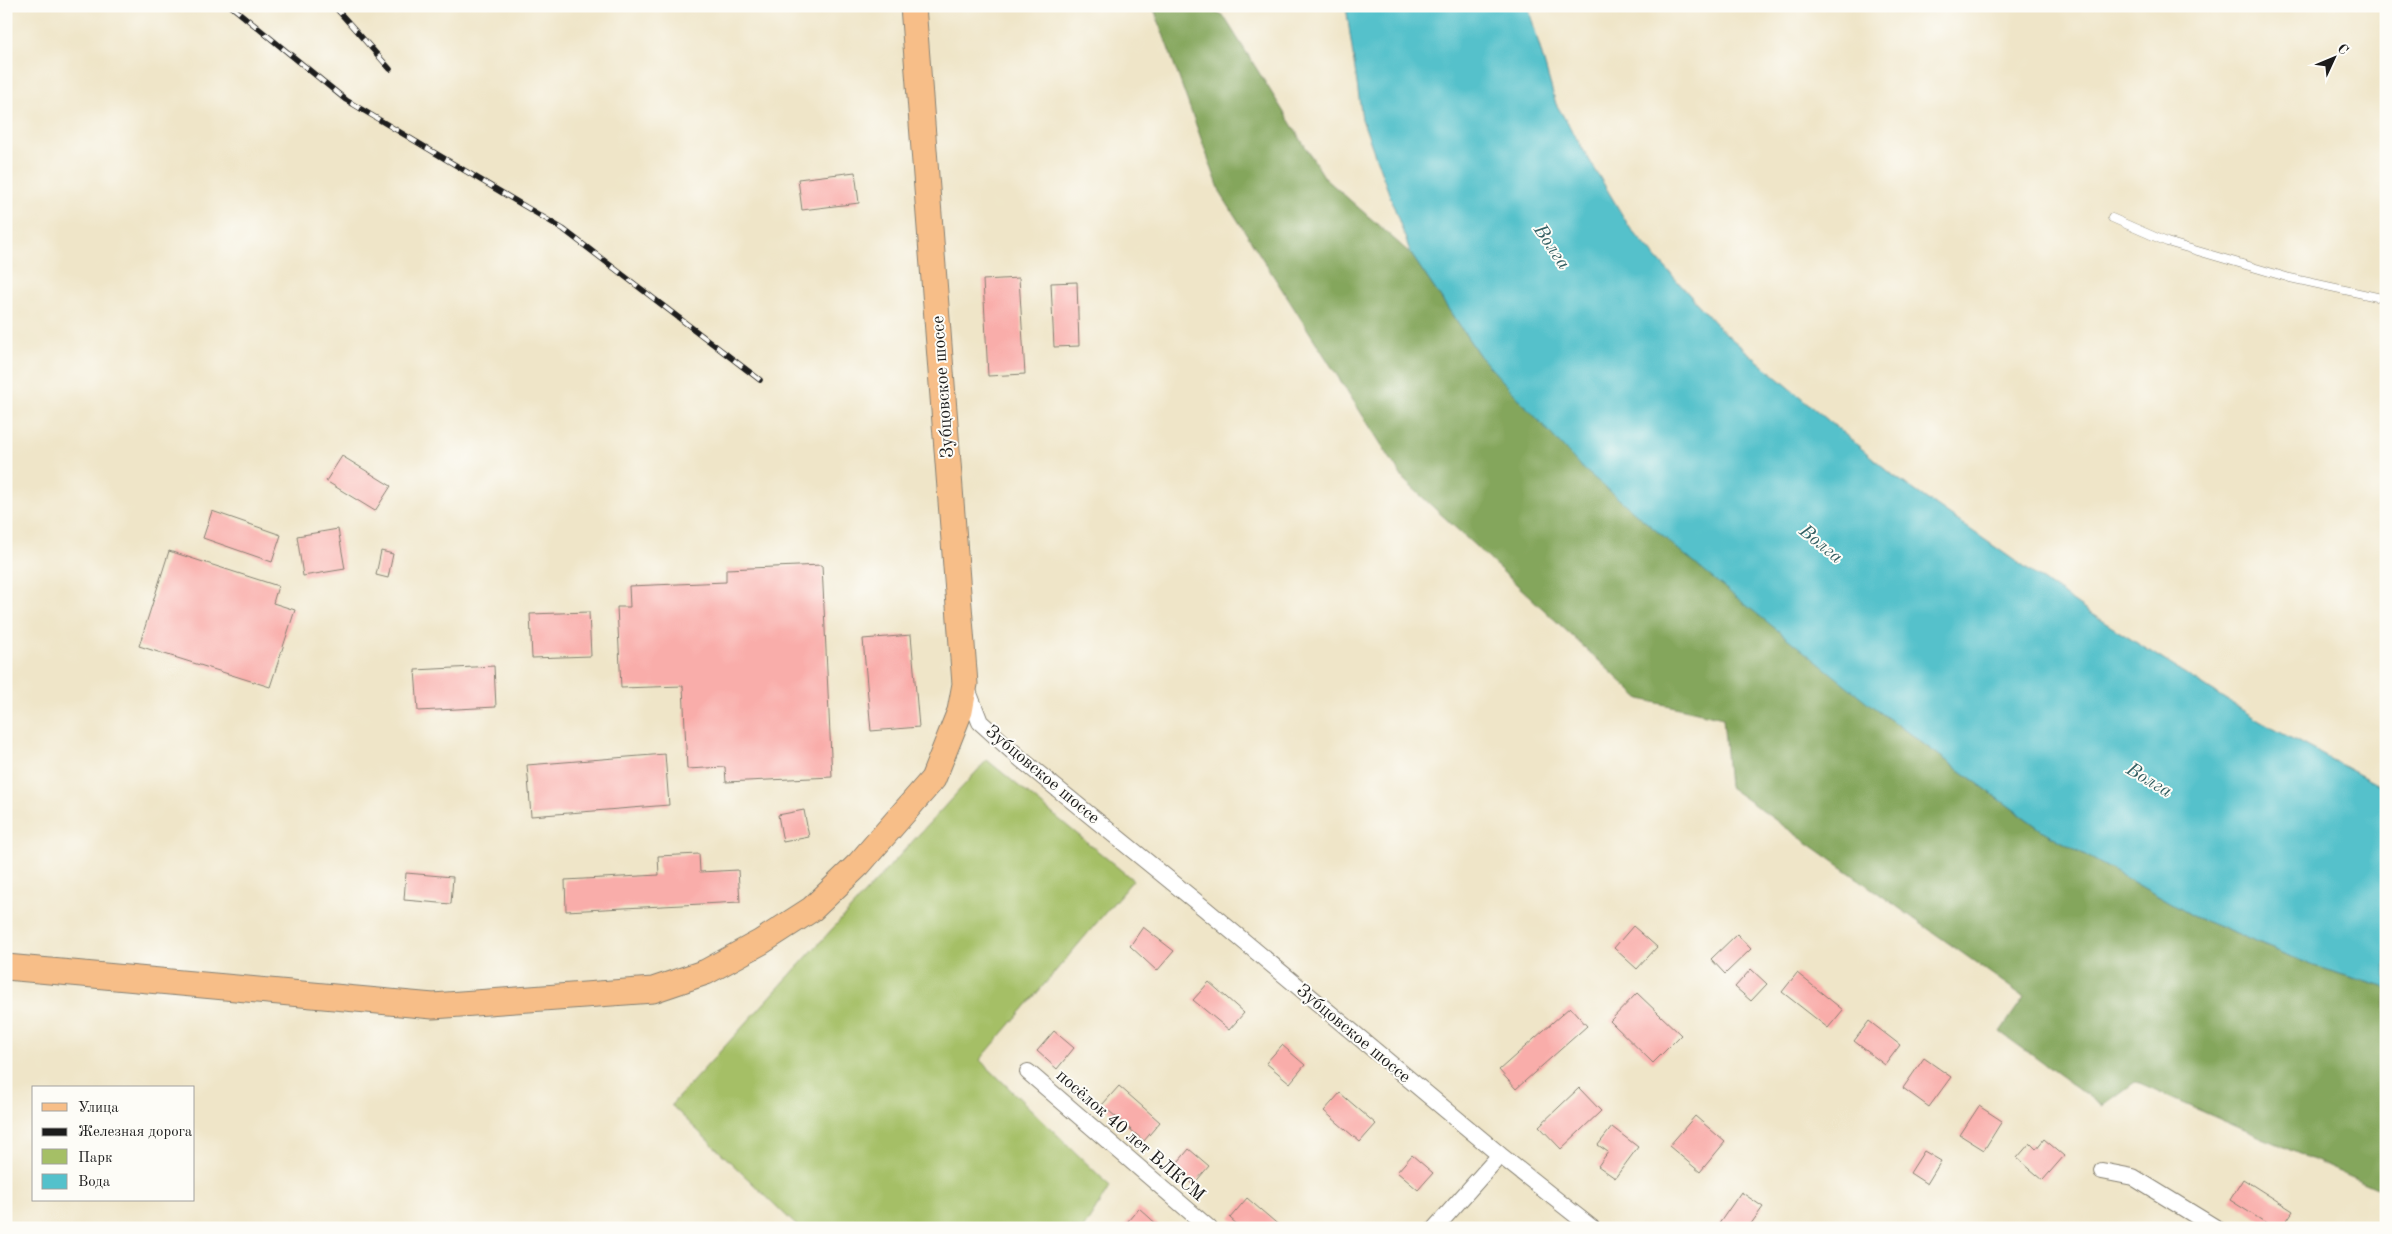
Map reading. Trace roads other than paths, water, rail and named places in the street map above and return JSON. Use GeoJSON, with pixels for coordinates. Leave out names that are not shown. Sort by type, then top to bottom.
{"type":"FeatureCollection","features":[{"type":"Feature","properties":{"kind":"main road","name":"Зубцовское шоссе"},"geometry":{"type":"LineString","coordinates":[[913,6],[965,684]]}},
{"type":"Feature","properties":{"kind":"main road"},"geometry":{"type":"LineString","coordinates":[[6,968],[432,1006],[653,990],[706,972],[762,942],[812,910],[860,864],[933,779],[960,710],[965,684]]}},
{"type":"Feature","properties":{"kind":"street","name":"Зубцовское шоссе"},"geometry":{"type":"LineString","coordinates":[[965,684],[980,722],[1022,760],[1182,889],[1500,1155],[1592,1228]]}},
{"type":"Feature","properties":{"kind":"street","name":"посёлок 40 лет ВЛКСМ"},"geometry":{"type":"LineString","coordinates":[[1028,1072],[1209,1228]]}},
{"type":"Feature","properties":{"kind":"street"},"geometry":{"type":"LineString","coordinates":[[1435,1228],[1500,1155]]}},
{"type":"Feature","properties":{"kind":"street"},"geometry":{"type":"LineString","coordinates":[[2102,1171],[2133,1177],[2216,1228]]}},
{"type":"Feature","properties":{"kind":"lane"},"geometry":{"type":"LineString","coordinates":[[2112,218],[2167,242],[2271,273],[2386,299]]}},
{"type":"Feature","properties":{"kind":"water","name":"Волга"},"geometry":{"type":"Polygon","coordinates":[[[1346,6],[1528,6],[1556,104],[1630,228],[1720,329],[1894,476],[2085,610],[2261,722],[2386,789],[2386,988],[2314,966],[2195,917],[2043,831],[1877,710],[1706,573],[1580,466],[1480,356],[1411,254],[1362,119],[1346,6]]]}},
{"type":"Feature","properties":{"kind":"railway"},"geometry":{"type":"LineString","coordinates":[[231,6],[346,100],[563,229],[760,380]]}},
{"type":"Feature","properties":{"kind":"railway"},"geometry":{"type":"LineString","coordinates":[[334,6],[390,69]]}}]}
